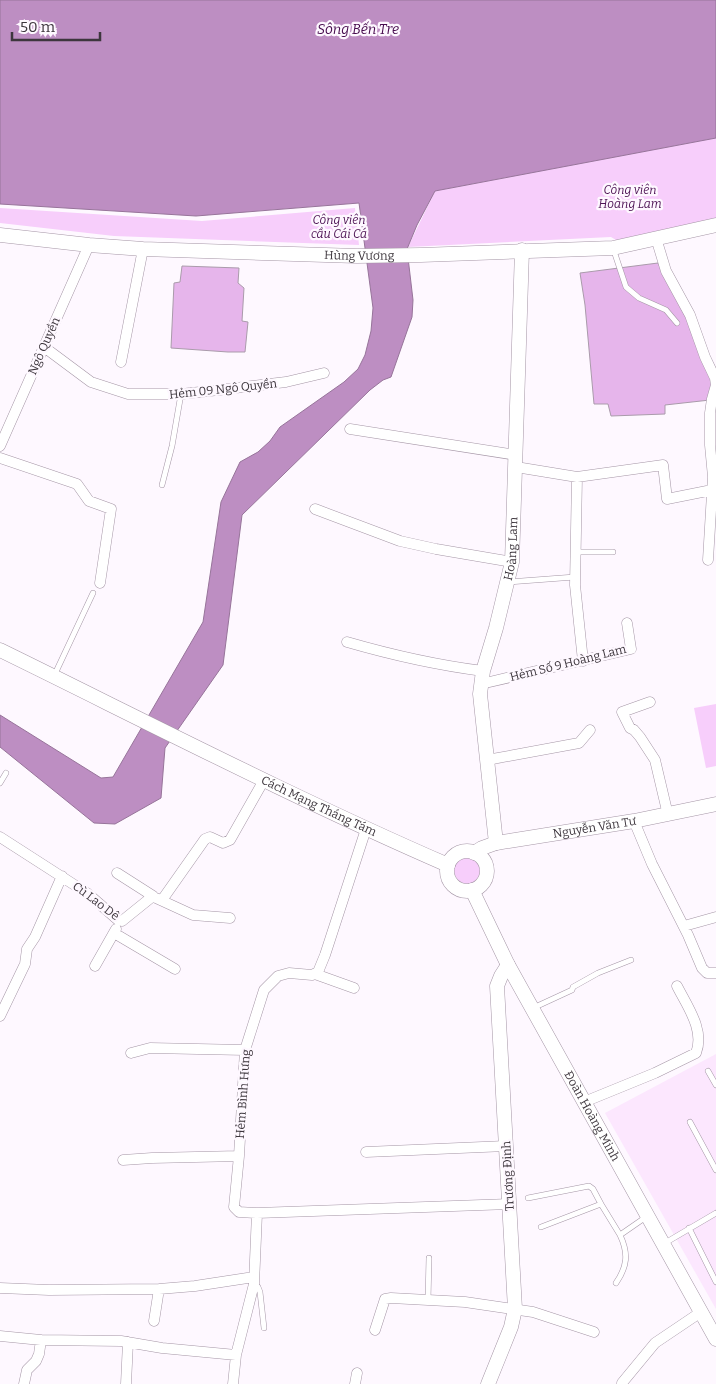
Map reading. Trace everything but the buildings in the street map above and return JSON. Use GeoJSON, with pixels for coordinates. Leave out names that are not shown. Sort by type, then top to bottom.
{"type":"FeatureCollection","features":[{"type":"Feature","properties":{"kind":"street","name":"Hùng Vương"},"geometry":{"type":"LineString","coordinates":[[0,235],[88,246],[357,256],[613,248],[716,225]]}},
{"type":"Feature","properties":{"kind":"street"},"geometry":{"type":"LineString","coordinates":[[656,238],[666,271],[690,315],[705,357],[715,378],[716,385],[710,413],[712,490],[708,560]]}},
{"type":"Feature","properties":{"kind":"street","name":"Ngô Quyền"},"geometry":{"type":"LineString","coordinates":[[0,446],[88,246]]}},
{"type":"Feature","properties":{"kind":"street"},"geometry":{"type":"LineString","coordinates":[[121,362],[142,248]]}},
{"type":"Feature","properties":{"kind":"street","name":"Hoàng Lam"},"geometry":{"type":"LineString","coordinates":[[496,843],[480,694],[482,677],[512,562],[522,250]]}},
{"type":"Feature","properties":{"kind":"street","name":"Hẻm 09 Ngô Quyền"},"geometry":{"type":"LineString","coordinates":[[44,347],[91,382],[128,394],[181,394],[286,382],[324,373]]}},
{"type":"Feature","properties":{"kind":"street"},"geometry":{"type":"LineString","coordinates":[[350,430],[516,461],[577,477],[663,465],[667,499],[712,490]]}},
{"type":"Feature","properties":{"kind":"street"},"geometry":{"type":"LineString","coordinates":[[0,458],[77,484],[88,501],[111,509],[100,583]]}},
{"type":"Feature","properties":{"kind":"street"},"geometry":{"type":"LineString","coordinates":[[577,477],[574,577],[583,661]]}},
{"type":"Feature","properties":{"kind":"street"},"geometry":{"type":"LineString","coordinates":[[315,509],[400,541],[512,562]]}},
{"type":"Feature","properties":{"kind":"street","name":"Hẻm Số 9 Hoàng Lam"},"geometry":{"type":"LineString","coordinates":[[347,642],[394,656],[482,677],[583,661],[631,649],[627,623]]}},
{"type":"Feature","properties":{"kind":"street"},"geometry":{"type":"LineString","coordinates":[[0,650],[54,676]]}},
{"type":"Feature","properties":{"kind":"street","name":"Cách Mạng Tháng Tám"},"geometry":{"type":"LineString","coordinates":[[54,676],[191,745],[366,829],[448,865]]}},
{"type":"Feature","properties":{"kind":"street"},"geometry":{"type":"LineString","coordinates":[[650,702],[622,712],[630,728],[640,737],[655,760],[668,814]]}},
{"type":"Feature","properties":{"kind":"street"},"geometry":{"type":"LineString","coordinates":[[487,760],[580,743],[590,730]]}},
{"type":"Feature","properties":{"kind":"street","name":"Cù Lao Dê"},"geometry":{"type":"LineString","coordinates":[[0,837],[87,893],[122,921],[158,898],[205,839],[210,837],[222,843],[230,840],[264,780]]}},
{"type":"Feature","properties":{"kind":"street","name":"Nguyễn Văn Tư"},"geometry":{"type":"LineString","coordinates":[[474,853],[496,843],[634,821],[716,804]]}},
{"type":"Feature","properties":{"kind":"street"},"geometry":{"type":"LineString","coordinates":[[634,821],[652,864],[684,926],[702,968],[707,973],[716,973]]}},
{"type":"Feature","properties":{"kind":"street"},"geometry":{"type":"LineString","coordinates":[[315,974],[318,972],[325,955],[366,829]]}},
{"type":"Feature","properties":{"kind":"street"},"geometry":{"type":"LineString","coordinates":[[462,852],[474,853],[484,861],[487,872],[482,884],[472,890],[458,888],[449,879],[448,865],[451,860],[462,852]]}},
{"type":"Feature","properties":{"kind":"street"},"geometry":{"type":"LineString","coordinates":[[117,873],[158,898],[193,915],[230,918]]}},
{"type":"Feature","properties":{"kind":"street"},"geometry":{"type":"LineString","coordinates":[[0,1016],[25,964],[27,949],[35,937],[62,876]]}},
{"type":"Feature","properties":{"kind":"street","name":"Đoàn Hoàng Minh"},"geometry":{"type":"LineString","coordinates":[[472,890],[508,966],[664,1243],[716,1340]]}},
{"type":"Feature","properties":{"kind":"street"},"geometry":{"type":"LineString","coordinates":[[684,926],[716,917]]}},
{"type":"Feature","properties":{"kind":"street"},"geometry":{"type":"LineString","coordinates":[[95,966],[120,921]]}},
{"type":"Feature","properties":{"kind":"street"},"geometry":{"type":"LineString","coordinates":[[114,933],[175,968]]}},
{"type":"Feature","properties":{"kind":"street","name":"Trương Định"},"geometry":{"type":"LineString","coordinates":[[488,1384],[511,1327],[516,1309],[497,986],[508,966]]}},
{"type":"Feature","properties":{"kind":"street","name":"Hẻm Bình Hưng"},"geometry":{"type":"LineString","coordinates":[[257,1213],[239,1212],[234,1207],[245,1050],[264,990],[278,976],[289,973],[301,975],[315,974],[354,988]]}},
{"type":"Feature","properties":{"kind":"street"},"geometry":{"type":"LineString","coordinates":[[584,1102],[655,1073],[696,1053],[699,1041],[698,1029],[677,986]]}},
{"type":"Feature","properties":{"kind":"street"},"geometry":{"type":"LineString","coordinates":[[131,1053],[142,1049],[163,1048],[245,1050]]}},
{"type":"Feature","properties":{"kind":"street"},"geometry":{"type":"LineString","coordinates":[[366,1152],[506,1146]]}},
{"type":"Feature","properties":{"kind":"street"},"geometry":{"type":"LineString","coordinates":[[123,1160],[239,1156]]}},
{"type":"Feature","properties":{"kind":"street"},"geometry":{"type":"LineString","coordinates":[[233,1384],[236,1356],[254,1280],[257,1213],[510,1204]]}},
{"type":"Feature","properties":{"kind":"street"},"geometry":{"type":"LineString","coordinates":[[0,1288],[20,1290],[159,1289],[254,1280]]}},
{"type":"Feature","properties":{"kind":"street"},"geometry":{"type":"LineString","coordinates":[[154,1320],[159,1289]]}},
{"type":"Feature","properties":{"kind":"street"},"geometry":{"type":"LineString","coordinates":[[375,1330],[385,1300],[391,1298],[465,1302],[516,1309],[533,1312],[594,1332]]}},
{"type":"Feature","properties":{"kind":"street"},"geometry":{"type":"LineString","coordinates":[[622,1383],[655,1343],[701,1312]]}},
{"type":"Feature","properties":{"kind":"street"},"geometry":{"type":"LineString","coordinates":[[0,1336],[41,1340],[128,1342],[162,1348],[236,1356]]}},
{"type":"Feature","properties":{"kind":"street"},"geometry":{"type":"LineString","coordinates":[[24,1384],[27,1370],[36,1361],[39,1354],[41,1340]]}},
{"type":"Feature","properties":{"kind":"street"},"geometry":{"type":"LineString","coordinates":[[126,1384],[128,1342]]}},
{"type":"Feature","properties":{"kind":"street"},"geometry":{"type":"LineString","coordinates":[[355,1384],[357,1373]]}},
{"type":"Feature","properties":{"kind":"lane"},"geometry":{"type":"LineString","coordinates":[[613,248],[626,286],[639,298],[666,310],[677,323]]}},
{"type":"Feature","properties":{"kind":"lane"},"geometry":{"type":"LineString","coordinates":[[162,485],[172,446],[181,394]]}},
{"type":"Feature","properties":{"kind":"lane"},"geometry":{"type":"LineString","coordinates":[[575,552],[613,552]]}},
{"type":"Feature","properties":{"kind":"lane"},"geometry":{"type":"LineString","coordinates":[[508,582],[574,577]]}},
{"type":"Feature","properties":{"kind":"lane"},"geometry":{"type":"LineString","coordinates":[[54,676],[93,593]]}},
{"type":"Feature","properties":{"kind":"lane"},"geometry":{"type":"LineString","coordinates":[[0,783],[6,773]]}},
{"type":"Feature","properties":{"kind":"lane"},"geometry":{"type":"LineString","coordinates":[[532,1008],[572,990],[573,986],[598,973],[630,960]]}},
{"type":"Feature","properties":{"kind":"lane"},"geometry":{"type":"LineString","coordinates":[[708,1071],[716,1085]]}},
{"type":"Feature","properties":{"kind":"lane"},"geometry":{"type":"LineString","coordinates":[[690,1122],[716,1170]]}},
{"type":"Feature","properties":{"kind":"lane"},"geometry":{"type":"LineString","coordinates":[[528,1198],[589,1186],[593,1189],[624,1244],[625,1264],[623,1272],[616,1283]]}},
{"type":"Feature","properties":{"kind":"lane"},"geometry":{"type":"LineString","coordinates":[[541,1227],[601,1204]]}},
{"type":"Feature","properties":{"kind":"lane"},"geometry":{"type":"LineString","coordinates":[[664,1243],[716,1213]]}},
{"type":"Feature","properties":{"kind":"lane"},"geometry":{"type":"LineString","coordinates":[[620,1236],[648,1215]]}},
{"type":"Feature","properties":{"kind":"lane"},"geometry":{"type":"LineString","coordinates":[[689,1228],[716,1282]]}},
{"type":"Feature","properties":{"kind":"lane"},"geometry":{"type":"LineString","coordinates":[[428,1258],[428,1300]]}},
{"type":"Feature","properties":{"kind":"lane"},"geometry":{"type":"LineString","coordinates":[[254,1280],[260,1292],[264,1328]]}},
{"type":"Feature","properties":{"kind":"shaded area"},"geometry":{"type":"Polygon","coordinates":[[[716,1054],[716,1309],[605,1113],[716,1054]]]}},
{"type":"Feature","properties":{"kind":"green space","name":"Công viên Hoàng Lam"},"geometry":{"type":"Polygon","coordinates":[[[716,138],[716,218],[621,243],[611,237],[408,247],[435,191],[716,138]]]}},
{"type":"Feature","properties":{"kind":"green space","name":"Công viên cầu Cái Cá"},"geometry":{"type":"Polygon","coordinates":[[[0,208],[202,221],[355,208],[359,245],[114,236],[0,223],[0,208]]]}},
{"type":"Feature","properties":{"kind":"green space"},"geometry":{"type":"Polygon","coordinates":[[[716,704],[716,766],[706,768],[694,708],[716,704]]]}},
{"type":"Feature","properties":{"kind":"green space"},"geometry":{"type":"Polygon","coordinates":[[[468,856],[478,860],[482,870],[478,880],[468,884],[458,880],[454,870],[458,860],[468,856]]]}},
{"type":"Feature","properties":{"kind":"water","name":"Sông Bến Tre"},"geometry":{"type":"Polygon","coordinates":[[[0,0],[716,0],[716,138],[435,191],[407,249],[413,300],[412,317],[391,377],[383,380],[370,390],[242,515],[223,665],[165,748],[161,798],[115,824],[94,823],[0,747],[0,715],[101,778],[113,777],[203,622],[221,502],[240,462],[258,452],[270,441],[280,427],[344,382],[358,369],[365,355],[371,331],[373,308],[359,203],[196,216],[0,204],[0,0]]]}}]}
